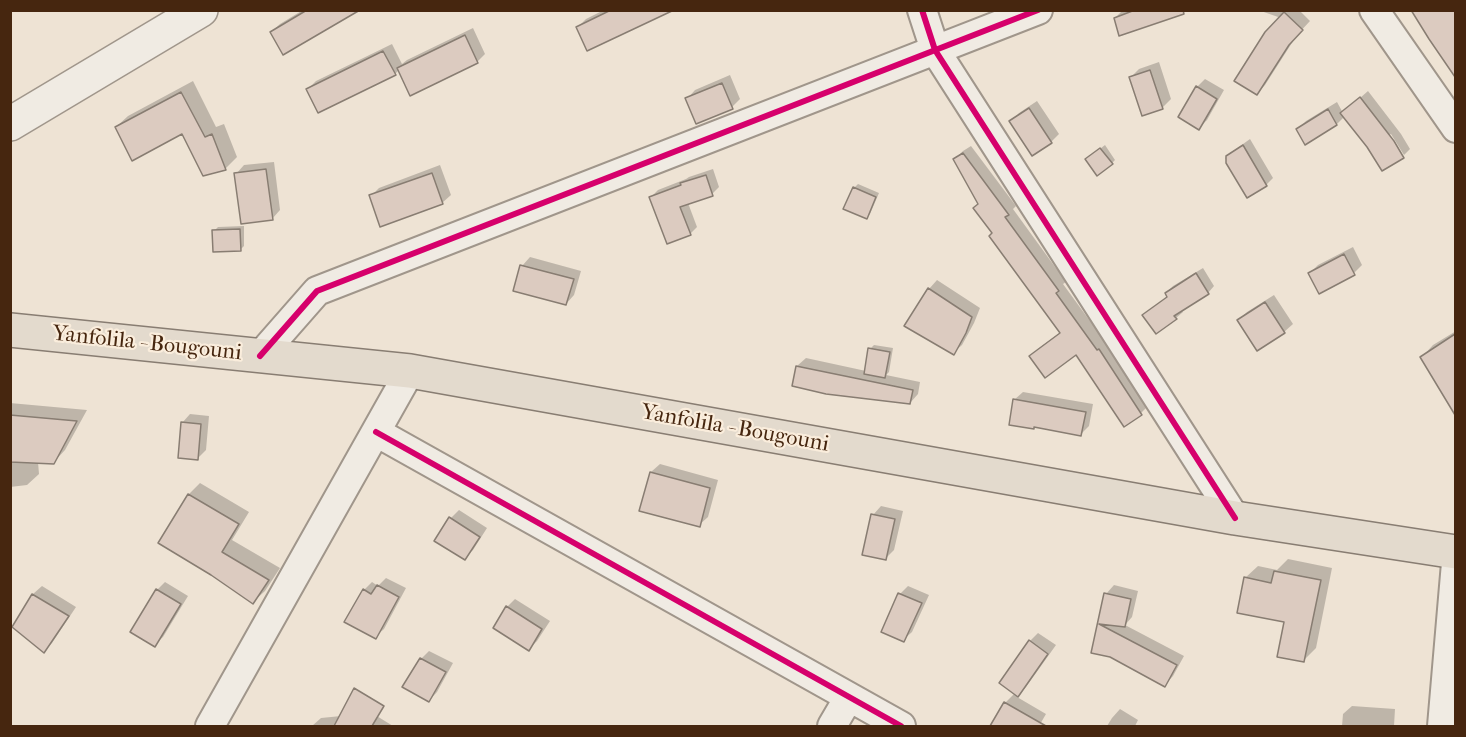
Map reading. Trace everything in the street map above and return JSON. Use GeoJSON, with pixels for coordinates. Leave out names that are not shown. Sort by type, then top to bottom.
{"type":"FeatureCollection","features":[{"type":"Feature","properties":{"kind":"main road","name":"Yanfolila - Bougouni"},"geometry":{"type":"LineString","coordinates":[[10,330],[410,371],[1235,518],[1455,552]]}},
{"type":"Feature","properties":{"kind":"street"},"geometry":{"type":"LineString","coordinates":[[10,124],[201,10]]}},
{"type":"Feature","properties":{"kind":"street"},"geometry":{"type":"LineString","coordinates":[[922,10],[935,50],[1235,518]]}},
{"type":"Feature","properties":{"kind":"street"},"geometry":{"type":"LineString","coordinates":[[260,356],[317,291],[1038,10]]}},
{"type":"Feature","properties":{"kind":"street"},"geometry":{"type":"LineString","coordinates":[[1374,10],[1455,128]]}},
{"type":"Feature","properties":{"kind":"street"},"geometry":{"type":"LineString","coordinates":[[210,726],[410,371]]}},
{"type":"Feature","properties":{"kind":"street"},"geometry":{"type":"LineString","coordinates":[[376,432],[901,726]]}},
{"type":"Feature","properties":{"kind":"street"},"geometry":{"type":"LineString","coordinates":[[1442,726],[1455,563]]}},
{"type":"Feature","properties":{"kind":"street"},"geometry":{"type":"LineString","coordinates":[[832,726],[849,697]]}},
{"type":"Feature","properties":{"kind":"building"},"geometry":{"type":"Polygon","coordinates":[[[307,10],[360,10],[283,55],[270,32],[307,10]]]}},
{"type":"Feature","properties":{"kind":"building"},"geometry":{"type":"Polygon","coordinates":[[[611,10],[674,10],[587,51],[576,27],[611,10]]]}},
{"type":"Feature","properties":{"kind":"building"},"geometry":{"type":"Polygon","coordinates":[[[1135,10],[1183,10],[1184,14],[1119,36],[1114,18],[1135,10]]]}},
{"type":"Feature","properties":{"kind":"building"},"geometry":{"type":"Polygon","coordinates":[[[1411,10],[1455,10],[1455,77],[1429,39],[1411,10]]]}},
{"type":"Feature","properties":{"kind":"building"},"geometry":{"type":"Polygon","coordinates":[[[1284,12],[1303,30],[1289,45],[1257,95],[1234,81],[1265,32],[1284,12]]]}},
{"type":"Feature","properties":{"kind":"building"},"geometry":{"type":"Polygon","coordinates":[[[465,35],[478,63],[410,96],[397,68],[465,35]]]}},
{"type":"Feature","properties":{"kind":"building"},"geometry":{"type":"Polygon","coordinates":[[[383,51],[396,75],[318,113],[306,89],[383,51]]]}},
{"type":"Feature","properties":{"kind":"building"},"geometry":{"type":"Polygon","coordinates":[[[1150,70],[1163,109],[1142,116],[1129,77],[1150,70]]]}},
{"type":"Feature","properties":{"kind":"building"},"geometry":{"type":"Polygon","coordinates":[[[722,83],[733,109],[696,124],[685,98],[722,83]]]}},
{"type":"Feature","properties":{"kind":"building"},"geometry":{"type":"Polygon","coordinates":[[[1196,86],[1217,99],[1199,130],[1178,117],[1196,86]]]}},
{"type":"Feature","properties":{"kind":"building"},"geometry":{"type":"Polygon","coordinates":[[[181,92],[205,137],[212,134],[226,170],[203,176],[182,134],[132,161],[115,127],[181,92]]]}},
{"type":"Feature","properties":{"kind":"building"},"geometry":{"type":"Polygon","coordinates":[[[1360,97],[1394,141],[1404,158],[1382,171],[1367,147],[1340,113],[1360,97]]]}},
{"type":"Feature","properties":{"kind":"building"},"geometry":{"type":"Polygon","coordinates":[[[1029,108],[1052,143],[1032,156],[1009,121],[1029,108]]]}},
{"type":"Feature","properties":{"kind":"building"},"geometry":{"type":"Polygon","coordinates":[[[1328,109],[1337,125],[1305,145],[1296,129],[1328,109]]]}},
{"type":"Feature","properties":{"kind":"building"},"geometry":{"type":"Polygon","coordinates":[[[1243,145],[1267,186],[1247,198],[1226,163],[1226,156],[1243,145]]]}},
{"type":"Feature","properties":{"kind":"building"},"geometry":{"type":"Polygon","coordinates":[[[1100,148],[1113,164],[1097,176],[1085,159],[1100,148]]]}},
{"type":"Feature","properties":{"kind":"building"},"geometry":{"type":"Polygon","coordinates":[[[963,153],[1009,215],[1005,217],[1059,291],[1056,293],[1097,350],[1099,349],[1142,415],[1124,427],[1076,355],[1045,378],[1029,356],[1060,333],[989,236],[992,233],[973,208],[978,204],[953,159],[963,153]]]}},
{"type":"Feature","properties":{"kind":"building"},"geometry":{"type":"Polygon","coordinates":[[[266,169],[273,220],[241,224],[234,173],[266,169]]]}},
{"type":"Feature","properties":{"kind":"building"},"geometry":{"type":"Polygon","coordinates":[[[432,173],[443,204],[380,227],[369,195],[432,173]]]}},
{"type":"Feature","properties":{"kind":"building"},"geometry":{"type":"Polygon","coordinates":[[[706,175],[713,196],[680,207],[691,235],[667,244],[649,197],[681,185],[680,183],[706,175]]]}},
{"type":"Feature","properties":{"kind":"building"},"geometry":{"type":"Polygon","coordinates":[[[853,187],[876,197],[867,219],[843,209],[853,187]]]}},
{"type":"Feature","properties":{"kind":"building"},"geometry":{"type":"Polygon","coordinates":[[[240,229],[241,251],[213,252],[212,230],[240,229]]]}},
{"type":"Feature","properties":{"kind":"building"},"geometry":{"type":"Polygon","coordinates":[[[1344,254],[1355,275],[1319,294],[1308,273],[1344,254]]]}},
{"type":"Feature","properties":{"kind":"building"},"geometry":{"type":"Polygon","coordinates":[[[520,265],[574,279],[566,305],[513,291],[520,265]]]}},
{"type":"Feature","properties":{"kind":"building"},"geometry":{"type":"Polygon","coordinates":[[[1196,273],[1209,294],[1174,316],[1177,319],[1156,334],[1142,315],[1167,297],[1165,293],[1196,273]]]}},
{"type":"Feature","properties":{"kind":"building"},"geometry":{"type":"Polygon","coordinates":[[[928,288],[972,317],[954,355],[904,326],[928,288]]]}},
{"type":"Feature","properties":{"kind":"building"},"geometry":{"type":"Polygon","coordinates":[[[1265,302],[1285,333],[1257,351],[1237,320],[1265,302]]]}},
{"type":"Feature","properties":{"kind":"building"},"geometry":{"type":"Polygon","coordinates":[[[1455,334],[1455,415],[1420,357],[1455,334]]]}},
{"type":"Feature","properties":{"kind":"building"},"geometry":{"type":"Polygon","coordinates":[[[868,348],[890,352],[885,378],[864,374],[868,348]]]}},
{"type":"Feature","properties":{"kind":"building"},"geometry":{"type":"Polygon","coordinates":[[[796,366],[913,390],[910,404],[826,394],[792,386],[796,366]]]}},
{"type":"Feature","properties":{"kind":"building"},"geometry":{"type":"Polygon","coordinates":[[[1013,399],[1086,412],[1081,436],[1009,425],[1013,399]]]}},
{"type":"Feature","properties":{"kind":"building"},"geometry":{"type":"Polygon","coordinates":[[[10,415],[77,421],[54,464],[10,462],[10,415]]]}},
{"type":"Feature","properties":{"kind":"building"},"geometry":{"type":"Polygon","coordinates":[[[181,422],[201,424],[198,460],[178,458],[181,422]]]}},
{"type":"Feature","properties":{"kind":"building"},"geometry":{"type":"Polygon","coordinates":[[[650,472],[710,488],[700,527],[639,511],[650,472]]]}},
{"type":"Feature","properties":{"kind":"building"},"geometry":{"type":"Polygon","coordinates":[[[188,494],[239,524],[222,552],[269,580],[253,604],[158,543],[188,494]]]}},
{"type":"Feature","properties":{"kind":"building"},"geometry":{"type":"Polygon","coordinates":[[[871,514],[895,519],[886,560],[862,555],[871,514]]]}},
{"type":"Feature","properties":{"kind":"building"},"geometry":{"type":"Polygon","coordinates":[[[449,517],[480,537],[465,560],[434,541],[449,517]]]}},
{"type":"Feature","properties":{"kind":"building"},"geometry":{"type":"Polygon","coordinates":[[[1274,571],[1321,580],[1304,662],[1277,657],[1284,622],[1237,613],[1244,577],[1271,583],[1274,571]]]}},
{"type":"Feature","properties":{"kind":"building"},"geometry":{"type":"Polygon","coordinates":[[[377,585],[399,597],[376,639],[344,622],[363,589],[371,594],[377,585]]]}},
{"type":"Feature","properties":{"kind":"building"},"geometry":{"type":"Polygon","coordinates":[[[156,589],[181,604],[155,647],[130,632],[156,589]]]}},
{"type":"Feature","properties":{"kind":"building"},"geometry":{"type":"Polygon","coordinates":[[[898,593],[922,603],[904,642],[881,632],[898,593]]]}},
{"type":"Feature","properties":{"kind":"building"},"geometry":{"type":"Polygon","coordinates":[[[1104,593],[1131,599],[1125,627],[1099,624],[1177,665],[1165,687],[1110,657],[1091,653],[1104,593]]]}},
{"type":"Feature","properties":{"kind":"building"},"geometry":{"type":"Polygon","coordinates":[[[32,594],[69,616],[44,653],[12,627],[32,594]]]}},
{"type":"Feature","properties":{"kind":"building"},"geometry":{"type":"Polygon","coordinates":[[[506,606],[542,629],[529,651],[493,628],[506,606]]]}},
{"type":"Feature","properties":{"kind":"building"},"geometry":{"type":"Polygon","coordinates":[[[1029,640],[1048,654],[1018,697],[999,683],[1029,640]]]}},
{"type":"Feature","properties":{"kind":"building"},"geometry":{"type":"Polygon","coordinates":[[[420,658],[446,672],[429,702],[402,687],[420,658]]]}},
{"type":"Feature","properties":{"kind":"building"},"geometry":{"type":"Polygon","coordinates":[[[354,688],[384,706],[372,726],[334,726],[354,688]]]}},
{"type":"Feature","properties":{"kind":"building"},"geometry":{"type":"Polygon","coordinates":[[[1004,702],[1046,726],[990,726],[1004,702]]]}},
{"type":"Feature","properties":{"kind":"cycle path"},"geometry":{"type":"LineString","coordinates":[[922,10],[935,50],[1235,518]]}},
{"type":"Feature","properties":{"kind":"cycle path"},"geometry":{"type":"LineString","coordinates":[[260,356],[317,291],[1038,10]]}},
{"type":"Feature","properties":{"kind":"cycle path"},"geometry":{"type":"LineString","coordinates":[[376,432],[901,726]]}}]}
